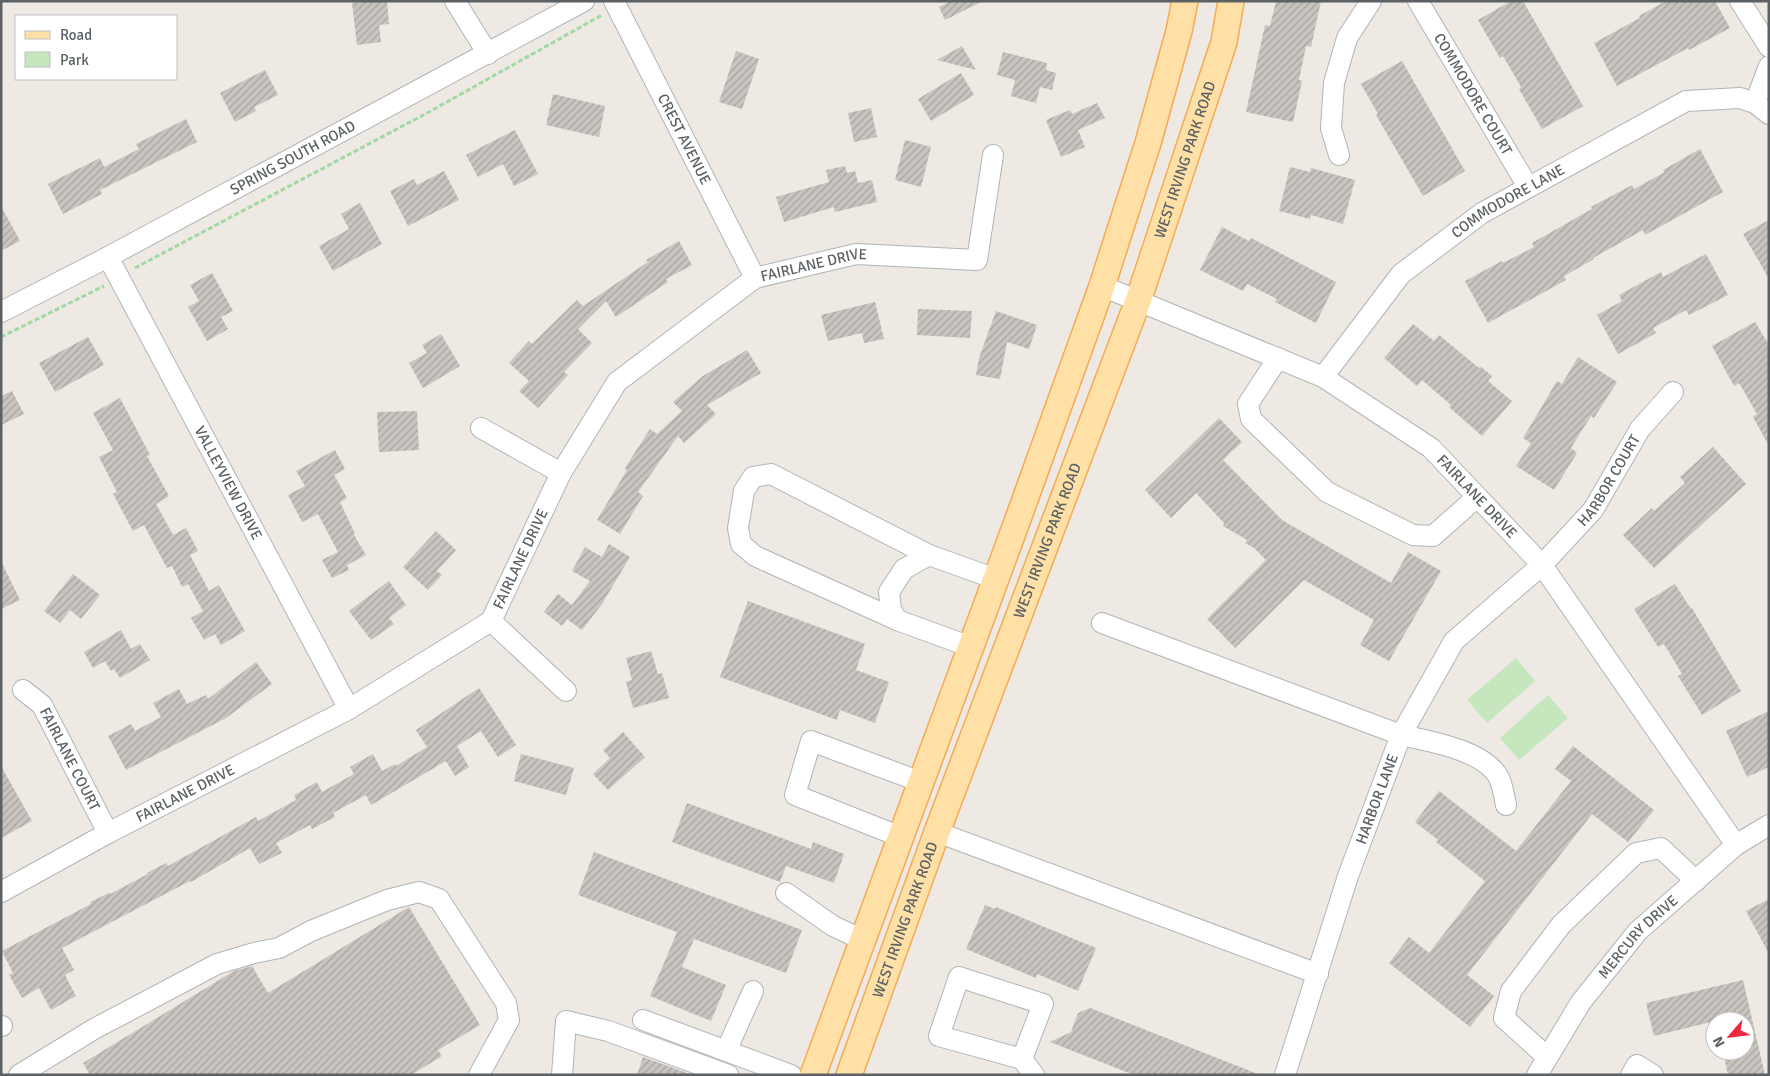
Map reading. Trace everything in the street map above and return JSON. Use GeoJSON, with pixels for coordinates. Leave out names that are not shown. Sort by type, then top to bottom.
{"type":"FeatureCollection","features":[{"type":"Feature","properties":{"kind":"main road"},"geometry":{"type":"LineString","coordinates":[[813,1075],[1102,286],[1148,143],[1179,31],[1185,1]]}},
{"type":"Feature","properties":{"kind":"main road","name":"WEST IRVING PARK ROAD"},"geometry":{"type":"LineString","coordinates":[[849,1075],[936,832],[1138,301],[1224,42],[1232,1]]}},
{"type":"Feature","properties":{"kind":"street"},"geometry":{"type":"LineString","coordinates":[[455,1],[488,54]]}},
{"type":"Feature","properties":{"kind":"street","name":"SPRING SOUTH ROAD"},"geometry":{"type":"LineString","coordinates":[[1,312],[108,257],[584,1]]}},
{"type":"Feature","properties":{"kind":"street"},"geometry":{"type":"LineString","coordinates":[[1339,155],[1331,128],[1334,84],[1347,38],[1371,1]]}},
{"type":"Feature","properties":{"kind":"street","name":"COMMODORE COURT"},"geometry":{"type":"LineString","coordinates":[[1418,1],[1528,186]]}},
{"type":"Feature","properties":{"kind":"street"},"geometry":{"type":"LineString","coordinates":[[1740,1],[1769,47]]}},
{"type":"Feature","properties":{"kind":"street","name":"CREST AVENUE"},"geometry":{"type":"LineString","coordinates":[[615,4],[755,278]]}},
{"type":"Feature","properties":{"kind":"street"},"geometry":{"type":"LineString","coordinates":[[1755,105],[1769,66]]}},
{"type":"Feature","properties":{"kind":"street","name":"COMMODORE LANE"},"geometry":{"type":"LineString","coordinates":[[1323,377],[1401,274],[1482,213],[1528,186],[1686,101],[1755,105]]}},
{"type":"Feature","properties":{"kind":"street","name":"FAIRLANE DRIVE"},"geometry":{"type":"LineString","coordinates":[[1,892],[108,834],[349,709],[491,621],[561,473],[617,382],[755,278],[856,254],[976,260],[993,155]]}},
{"type":"Feature","properties":{"kind":"street","name":"VALLEYVIEW DRIVE"},"geometry":{"type":"LineString","coordinates":[[108,257],[349,709]]}},
{"type":"Feature","properties":{"kind":"street","name":"FAIRLANE DRIVE"},"geometry":{"type":"LineString","coordinates":[[1102,286],[1323,377],[1431,448],[1542,565],[1736,845]]}},
{"type":"Feature","properties":{"kind":"street"},"geometry":{"type":"LineString","coordinates":[[1278,358],[1248,404],[1251,420],[1327,492],[1413,534],[1433,536],[1477,497]]}},
{"type":"Feature","properties":{"kind":"street","name":"HARBOR COURT"},"geometry":{"type":"LineString","coordinates":[[1542,565],[1593,510],[1640,428],[1673,392]]}},
{"type":"Feature","properties":{"kind":"street"},"geometry":{"type":"LineString","coordinates":[[481,428],[561,473]]}},
{"type":"Feature","properties":{"kind":"street"},"geometry":{"type":"LineString","coordinates":[[971,647],[897,620],[755,556],[741,544],[738,528],[744,491],[754,477],[771,474],[929,555],[996,578]]}},
{"type":"Feature","properties":{"kind":"street"},"geometry":{"type":"LineString","coordinates":[[897,620],[891,610],[889,592],[904,569],[929,555]]}},
{"type":"Feature","properties":{"kind":"street","name":"HARBOR LANE"},"geometry":{"type":"LineString","coordinates":[[1285,1075],[1348,876],[1401,735],[1454,641],[1542,565]]}},
{"type":"Feature","properties":{"kind":"street"},"geometry":{"type":"LineString","coordinates":[[491,621],[566,691]]}},
{"type":"Feature","properties":{"kind":"street"},"geometry":{"type":"LineString","coordinates":[[1102,624],[1401,735],[1434,742],[1463,752],[1486,763],[1499,778],[1506,805]]}},
{"type":"Feature","properties":{"kind":"street","name":"FAIRLANE COURT"},"geometry":{"type":"LineString","coordinates":[[24,690],[42,704],[108,834]]}},
{"type":"Feature","properties":{"kind":"street"},"geometry":{"type":"LineString","coordinates":[[901,837],[795,795],[811,741],[921,782]]}},
{"type":"Feature","properties":{"kind":"street","name":"MERCURY DRIVE"},"geometry":{"type":"LineString","coordinates":[[1537,1075],[1580,1002],[1632,938],[1736,845],[1769,825]]}},
{"type":"Feature","properties":{"kind":"street"},"geometry":{"type":"LineString","coordinates":[[936,832],[1318,974]]}},
{"type":"Feature","properties":{"kind":"street"},"geometry":{"type":"LineString","coordinates":[[1548,1058],[1504,1018],[1511,991],[1561,925],[1636,853],[1661,848],[1696,880]]}},
{"type":"Feature","properties":{"kind":"street"},"geometry":{"type":"LineString","coordinates":[[19,1075],[94,1029],[218,964],[254,953],[279,948],[311,931],[387,900],[419,892],[439,899],[506,1003],[509,1020],[479,1075]]}},
{"type":"Feature","properties":{"kind":"street"},"geometry":{"type":"LineString","coordinates":[[786,893],[833,926],[863,940]]}},
{"type":"Feature","properties":{"kind":"street"},"geometry":{"type":"LineString","coordinates":[[1022,1059],[1043,1004],[959,977],[940,1036],[1022,1059],[1034,1075]]}},
{"type":"Feature","properties":{"kind":"street"},"geometry":{"type":"LineString","coordinates":[[726,1051],[753,991]]}},
{"type":"Feature","properties":{"kind":"street"},"geometry":{"type":"LineString","coordinates":[[644,1020],[791,1075]]}},
{"type":"Feature","properties":{"kind":"street"},"geometry":{"type":"LineString","coordinates":[[562,1075],[566,1022],[608,1031],[728,1075]]}},
{"type":"Feature","properties":{"kind":"street"},"geometry":{"type":"LineString","coordinates":[[1631,1075],[1637,1065],[1653,1075]]}},
{"type":"Feature","properties":{"kind":"path"},"geometry":{"type":"LineString","coordinates":[[1,337],[94,292],[429,112],[615,4]]}},
{"type":"Feature","properties":{"kind":"green space"},"geometry":{"type":"Polygon","coordinates":[[[1516,658],[1535,681],[1487,723],[1467,700],[1516,658]]]}},
{"type":"Feature","properties":{"kind":"green space"},"geometry":{"type":"Polygon","coordinates":[[[1548,695],[1568,718],[1519,760],[1500,738],[1548,695]]]}},
{"type":"Feature","properties":{"kind":"building"},"geometry":{"type":"Polygon","coordinates":[[[387,1],[389,24],[379,25],[381,42],[357,45],[352,3],[387,1]]]}},
{"type":"Feature","properties":{"kind":"building"},"geometry":{"type":"Polygon","coordinates":[[[951,1],[983,1],[945,20],[939,7],[951,1]]]}},
{"type":"Feature","properties":{"kind":"building"},"geometry":{"type":"Polygon","coordinates":[[[1276,1],[1321,1],[1311,47],[1306,46],[1299,80],[1302,81],[1293,122],[1246,112],[1265,25],[1270,26],[1276,1]]]}},
{"type":"Feature","properties":{"kind":"building"},"geometry":{"type":"Polygon","coordinates":[[[1511,1],[1523,1],[1583,106],[1542,129],[1503,56],[1500,58],[1478,20],[1511,1]]]}},
{"type":"Feature","properties":{"kind":"building"},"geometry":{"type":"Polygon","coordinates":[[[1666,1],[1715,1],[1730,28],[1617,86],[1594,43],[1640,18],[1639,16],[1666,1]]]}},
{"type":"Feature","properties":{"kind":"building"},"geometry":{"type":"Polygon","coordinates":[[[962,46],[976,70],[937,60],[962,46]]]}},
{"type":"Feature","properties":{"kind":"building"},"geometry":{"type":"Polygon","coordinates":[[[736,51],[759,59],[742,109],[719,102],[736,51]]]}},
{"type":"Feature","properties":{"kind":"building"},"geometry":{"type":"Polygon","coordinates":[[[1003,52],[1047,63],[1046,70],[1056,73],[1052,90],[1040,87],[1036,103],[1011,96],[1015,80],[997,75],[1003,52]]]}},
{"type":"Feature","properties":{"kind":"building"},"geometry":{"type":"Polygon","coordinates":[[[1402,61],[1465,171],[1423,196],[1376,115],[1378,114],[1361,84],[1402,61]]]}},
{"type":"Feature","properties":{"kind":"building"},"geometry":{"type":"Polygon","coordinates":[[[265,70],[278,95],[254,107],[256,111],[235,122],[220,93],[265,70]]]}},
{"type":"Feature","properties":{"kind":"building"},"geometry":{"type":"Polygon","coordinates":[[[961,73],[974,95],[931,121],[918,99],[961,73]]]}},
{"type":"Feature","properties":{"kind":"building"},"geometry":{"type":"Polygon","coordinates":[[[553,94],[605,106],[599,137],[546,125],[553,94]]]}},
{"type":"Feature","properties":{"kind":"building"},"geometry":{"type":"Polygon","coordinates":[[[1097,103],[1105,118],[1078,130],[1085,147],[1061,157],[1046,120],[1070,110],[1072,114],[1097,103]]]}},
{"type":"Feature","properties":{"kind":"building"},"geometry":{"type":"Polygon","coordinates":[[[871,108],[877,137],[854,142],[848,113],[871,108]]]}},
{"type":"Feature","properties":{"kind":"building"},"geometry":{"type":"Polygon","coordinates":[[[186,119],[197,142],[100,190],[102,194],[63,214],[48,184],[100,158],[104,167],[139,149],[136,144],[186,119]]]}},
{"type":"Feature","properties":{"kind":"building"},"geometry":{"type":"Polygon","coordinates":[[[515,130],[538,174],[514,186],[503,164],[478,177],[466,155],[515,130]]]}},
{"type":"Feature","properties":{"kind":"building"},"geometry":{"type":"Polygon","coordinates":[[[905,140],[931,147],[921,187],[895,180],[905,140]]]}},
{"type":"Feature","properties":{"kind":"building"},"geometry":{"type":"Polygon","coordinates":[[[1700,149],[1723,192],[1645,235],[1643,230],[1564,276],[1566,280],[1488,323],[1465,281],[1502,261],[1503,263],[1534,247],[1532,243],[1592,209],[1591,207],[1632,185],[1634,189],[1665,172],[1663,170],[1700,149]]]}},
{"type":"Feature","properties":{"kind":"building"},"geometry":{"type":"Polygon","coordinates":[[[845,166],[847,173],[855,171],[858,183],[872,180],[877,202],[835,212],[834,207],[784,222],[776,197],[829,182],[826,170],[845,166]]]}},
{"type":"Feature","properties":{"kind":"building"},"geometry":{"type":"Polygon","coordinates":[[[1290,167],[1310,172],[1311,168],[1355,180],[1343,224],[1311,215],[1310,219],[1279,211],[1290,167]]]}},
{"type":"Feature","properties":{"kind":"building"},"geometry":{"type":"Polygon","coordinates":[[[444,171],[459,200],[408,226],[390,191],[414,179],[417,185],[444,171]]]}},
{"type":"Feature","properties":{"kind":"building"},"geometry":{"type":"Polygon","coordinates":[[[360,203],[382,244],[333,271],[319,246],[349,229],[341,214],[360,203]]]}},
{"type":"Feature","properties":{"kind":"building"},"geometry":{"type":"Polygon","coordinates":[[[1,206],[20,241],[1,251],[1,206]]]}},
{"type":"Feature","properties":{"kind":"building"},"geometry":{"type":"Polygon","coordinates":[[[1769,220],[1769,279],[1743,234],[1769,220]]]}},
{"type":"Feature","properties":{"kind":"building"},"geometry":{"type":"Polygon","coordinates":[[[1222,227],[1249,241],[1251,238],[1336,282],[1316,323],[1275,302],[1277,299],[1247,284],[1243,291],[1200,270],[1222,227]]]}},
{"type":"Feature","properties":{"kind":"building"},"geometry":{"type":"Polygon","coordinates":[[[679,241],[692,265],[666,279],[668,282],[616,317],[606,301],[578,329],[592,343],[564,372],[568,375],[538,408],[519,391],[529,381],[509,363],[529,341],[532,344],[577,300],[583,306],[648,262],[646,260],[679,241]]]}},
{"type":"Feature","properties":{"kind":"building"},"geometry":{"type":"Polygon","coordinates":[[[1706,254],[1728,295],[1689,315],[1686,310],[1653,328],[1656,333],[1618,354],[1597,315],[1622,301],[1619,295],[1661,272],[1663,277],[1706,254]]]}},
{"type":"Feature","properties":{"kind":"building"},"geometry":{"type":"Polygon","coordinates":[[[212,273],[233,311],[221,317],[228,329],[207,341],[188,307],[199,301],[190,285],[212,273]]]}},
{"type":"Feature","properties":{"kind":"building"},"geometry":{"type":"Polygon","coordinates":[[[875,302],[884,339],[864,343],[862,333],[828,341],[821,315],[875,302]]]}},
{"type":"Feature","properties":{"kind":"building"},"geometry":{"type":"Polygon","coordinates":[[[918,309],[972,311],[970,338],[917,335],[918,309]]]}},
{"type":"Feature","properties":{"kind":"building"},"geometry":{"type":"Polygon","coordinates":[[[996,311],[1037,325],[1029,349],[1007,342],[1000,379],[976,375],[979,358],[996,311]]]}},
{"type":"Feature","properties":{"kind":"building"},"geometry":{"type":"Polygon","coordinates":[[[1755,322],[1769,345],[1769,446],[1753,417],[1757,414],[1739,383],[1734,386],[1712,346],[1755,322]]]}},
{"type":"Feature","properties":{"kind":"building"},"geometry":{"type":"Polygon","coordinates":[[[1413,324],[1434,341],[1439,335],[1479,368],[1481,367],[1492,376],[1488,381],[1512,401],[1482,436],[1449,407],[1451,405],[1422,380],[1417,386],[1384,358],[1413,324]]]}},
{"type":"Feature","properties":{"kind":"building"},"geometry":{"type":"Polygon","coordinates":[[[441,334],[460,366],[423,388],[409,363],[427,353],[422,345],[441,334]]]}},
{"type":"Feature","properties":{"kind":"building"},"geometry":{"type":"Polygon","coordinates":[[[88,337],[104,365],[55,392],[39,363],[88,337]]]}},
{"type":"Feature","properties":{"kind":"building"},"geometry":{"type":"Polygon","coordinates":[[[747,350],[761,373],[707,405],[716,414],[684,443],[678,436],[638,492],[643,496],[620,534],[597,520],[627,470],[625,468],[650,429],[657,434],[682,411],[673,402],[703,376],[747,350]]]}},
{"type":"Feature","properties":{"kind":"building"},"geometry":{"type":"Polygon","coordinates":[[[1578,357],[1617,382],[1594,418],[1591,416],[1571,448],[1577,453],[1554,490],[1516,466],[1531,443],[1523,438],[1557,381],[1562,384],[1578,357]]]}},
{"type":"Feature","properties":{"kind":"building"},"geometry":{"type":"Polygon","coordinates":[[[12,391],[24,414],[1,425],[1,396],[12,391]]]}},
{"type":"Feature","properties":{"kind":"building"},"geometry":{"type":"Polygon","coordinates":[[[120,398],[150,455],[147,456],[169,496],[156,504],[173,535],[186,528],[198,551],[190,555],[209,591],[219,585],[245,631],[221,645],[215,634],[204,640],[191,618],[203,611],[188,584],[182,587],[172,566],[167,568],[144,525],[133,531],[113,494],[117,492],[99,457],[113,450],[93,413],[120,398]]]}},
{"type":"Feature","properties":{"kind":"building"},"geometry":{"type":"Polygon","coordinates":[[[417,411],[419,450],[379,452],[377,412],[417,411]]]}},
{"type":"Feature","properties":{"kind":"building"},"geometry":{"type":"Polygon","coordinates":[[[1219,418],[1242,442],[1223,460],[1282,520],[1391,583],[1408,552],[1441,571],[1389,661],[1360,645],[1374,620],[1304,580],[1235,648],[1207,619],[1266,560],[1254,548],[1245,543],[1247,540],[1223,526],[1224,523],[1196,493],[1171,518],[1145,490],[1219,418]]]}},
{"type":"Feature","properties":{"kind":"building"},"geometry":{"type":"Polygon","coordinates":[[[1713,447],[1746,484],[1654,568],[1623,535],[1652,508],[1654,511],[1685,483],[1680,477],[1713,447]]]}},
{"type":"Feature","properties":{"kind":"building"},"geometry":{"type":"Polygon","coordinates":[[[335,450],[345,469],[334,475],[347,498],[340,502],[354,535],[366,555],[347,565],[349,570],[332,578],[322,560],[338,552],[318,514],[302,522],[288,495],[305,486],[296,471],[335,450]]]}},
{"type":"Feature","properties":{"kind":"building"},"geometry":{"type":"Polygon","coordinates":[[[436,531],[456,550],[437,571],[442,575],[428,590],[403,567],[436,531]]]}},
{"type":"Feature","properties":{"kind":"building"},"geometry":{"type":"Polygon","coordinates":[[[609,544],[630,557],[602,604],[582,630],[567,619],[562,626],[544,612],[558,594],[572,605],[590,581],[572,571],[585,547],[602,557],[609,544]]]}},
{"type":"Feature","properties":{"kind":"building"},"geometry":{"type":"Polygon","coordinates":[[[1,561],[20,600],[1,609],[1,561]]]}},
{"type":"Feature","properties":{"kind":"building"},"geometry":{"type":"Polygon","coordinates":[[[73,574],[100,595],[81,619],[70,610],[60,623],[44,611],[73,574]]]}},
{"type":"Feature","properties":{"kind":"building"},"geometry":{"type":"Polygon","coordinates":[[[389,581],[406,605],[389,618],[394,624],[371,640],[349,611],[389,581]]]}},
{"type":"Feature","properties":{"kind":"building"},"geometry":{"type":"Polygon","coordinates":[[[1675,584],[1692,608],[1741,691],[1702,715],[1678,676],[1682,674],[1664,644],[1658,647],[1634,609],[1675,584]]]}},
{"type":"Feature","properties":{"kind":"building"},"geometry":{"type":"Polygon","coordinates":[[[748,601],[865,644],[856,670],[889,682],[875,723],[840,710],[837,720],[720,677],[748,601]]]}},
{"type":"Feature","properties":{"kind":"building"},"geometry":{"type":"Polygon","coordinates":[[[121,630],[131,649],[140,644],[150,660],[120,678],[114,669],[111,671],[105,661],[93,668],[84,652],[121,630]]]}},
{"type":"Feature","properties":{"kind":"building"},"geometry":{"type":"Polygon","coordinates":[[[651,651],[658,674],[662,673],[669,698],[633,708],[626,682],[632,680],[626,658],[651,651]]]}},
{"type":"Feature","properties":{"kind":"building"},"geometry":{"type":"Polygon","coordinates":[[[256,662],[272,684],[226,718],[126,770],[108,736],[131,724],[135,731],[161,717],[153,703],[179,689],[187,704],[206,695],[208,699],[256,662]]]}},
{"type":"Feature","properties":{"kind":"building"},"geometry":{"type":"Polygon","coordinates":[[[479,688],[516,745],[498,757],[481,731],[457,746],[469,767],[455,776],[446,761],[371,805],[366,795],[333,813],[335,817],[312,829],[310,825],[276,843],[282,853],[259,864],[250,848],[191,882],[62,948],[74,970],[65,975],[76,996],[51,1010],[39,988],[22,998],[9,975],[13,973],[2,951],[91,904],[90,902],[110,894],[166,863],[168,866],[256,817],[258,821],[296,800],[294,795],[317,782],[322,792],[354,774],[350,767],[373,754],[382,771],[395,764],[396,766],[427,747],[416,730],[479,688]]]}},
{"type":"Feature","properties":{"kind":"building"},"geometry":{"type":"Polygon","coordinates":[[[1769,711],[1769,767],[1747,777],[1726,731],[1769,711]]]}},
{"type":"Feature","properties":{"kind":"building"},"geometry":{"type":"Polygon","coordinates":[[[623,732],[645,757],[608,790],[593,774],[610,758],[603,750],[623,732]]]}},
{"type":"Feature","properties":{"kind":"building"},"geometry":{"type":"Polygon","coordinates":[[[1573,746],[1654,810],[1628,842],[1592,814],[1467,975],[1494,996],[1470,1027],[1389,963],[1409,937],[1429,953],[1485,881],[1436,842],[1438,840],[1415,822],[1439,791],[1516,851],[1571,781],[1555,769],[1573,746]]]}},
{"type":"Feature","properties":{"kind":"building"},"geometry":{"type":"Polygon","coordinates":[[[521,754],[574,768],[566,795],[514,781],[521,754]]]}},
{"type":"Feature","properties":{"kind":"building"},"geometry":{"type":"Polygon","coordinates":[[[1,766],[32,821],[1,838],[1,766]]]}},
{"type":"Feature","properties":{"kind":"building"},"geometry":{"type":"Polygon","coordinates":[[[687,803],[811,849],[813,842],[844,854],[834,883],[786,866],[780,882],[672,842],[687,803]]]}},
{"type":"Feature","properties":{"kind":"building"},"geometry":{"type":"Polygon","coordinates":[[[594,852],[802,930],[786,973],[694,939],[682,967],[726,985],[711,1021],[650,996],[677,932],[578,895],[594,852]]]}},
{"type":"Feature","properties":{"kind":"building"},"geometry":{"type":"Polygon","coordinates":[[[1769,899],[1769,954],[1746,911],[1769,899]]]}},
{"type":"Feature","properties":{"kind":"building"},"geometry":{"type":"Polygon","coordinates":[[[985,905],[995,909],[996,907],[1096,948],[1078,991],[1037,974],[1036,978],[966,949],[985,905]]]}},
{"type":"Feature","properties":{"kind":"building"},"geometry":{"type":"Polygon","coordinates":[[[409,907],[480,1025],[438,1050],[442,1056],[411,1075],[90,1075],[83,1063],[234,971],[252,966],[268,993],[409,907]]]}},
{"type":"Feature","properties":{"kind":"building"},"geometry":{"type":"Polygon","coordinates":[[[1743,980],[1750,1011],[1705,1011],[1705,1023],[1654,1036],[1646,1003],[1743,980]]]}},
{"type":"Feature","properties":{"kind":"building"},"geometry":{"type":"Polygon","coordinates":[[[1090,1008],[1258,1075],[1134,1075],[1050,1042],[1071,1032],[1078,1013],[1090,1008]]]}},
{"type":"Feature","properties":{"kind":"building"},"geometry":{"type":"Polygon","coordinates":[[[1755,1032],[1765,1075],[1728,1075],[1725,1061],[1755,1061],[1755,1032]]]}},
{"type":"Feature","properties":{"kind":"building"},"geometry":{"type":"Polygon","coordinates":[[[643,1057],[693,1075],[637,1075],[643,1057]]]}}]}
